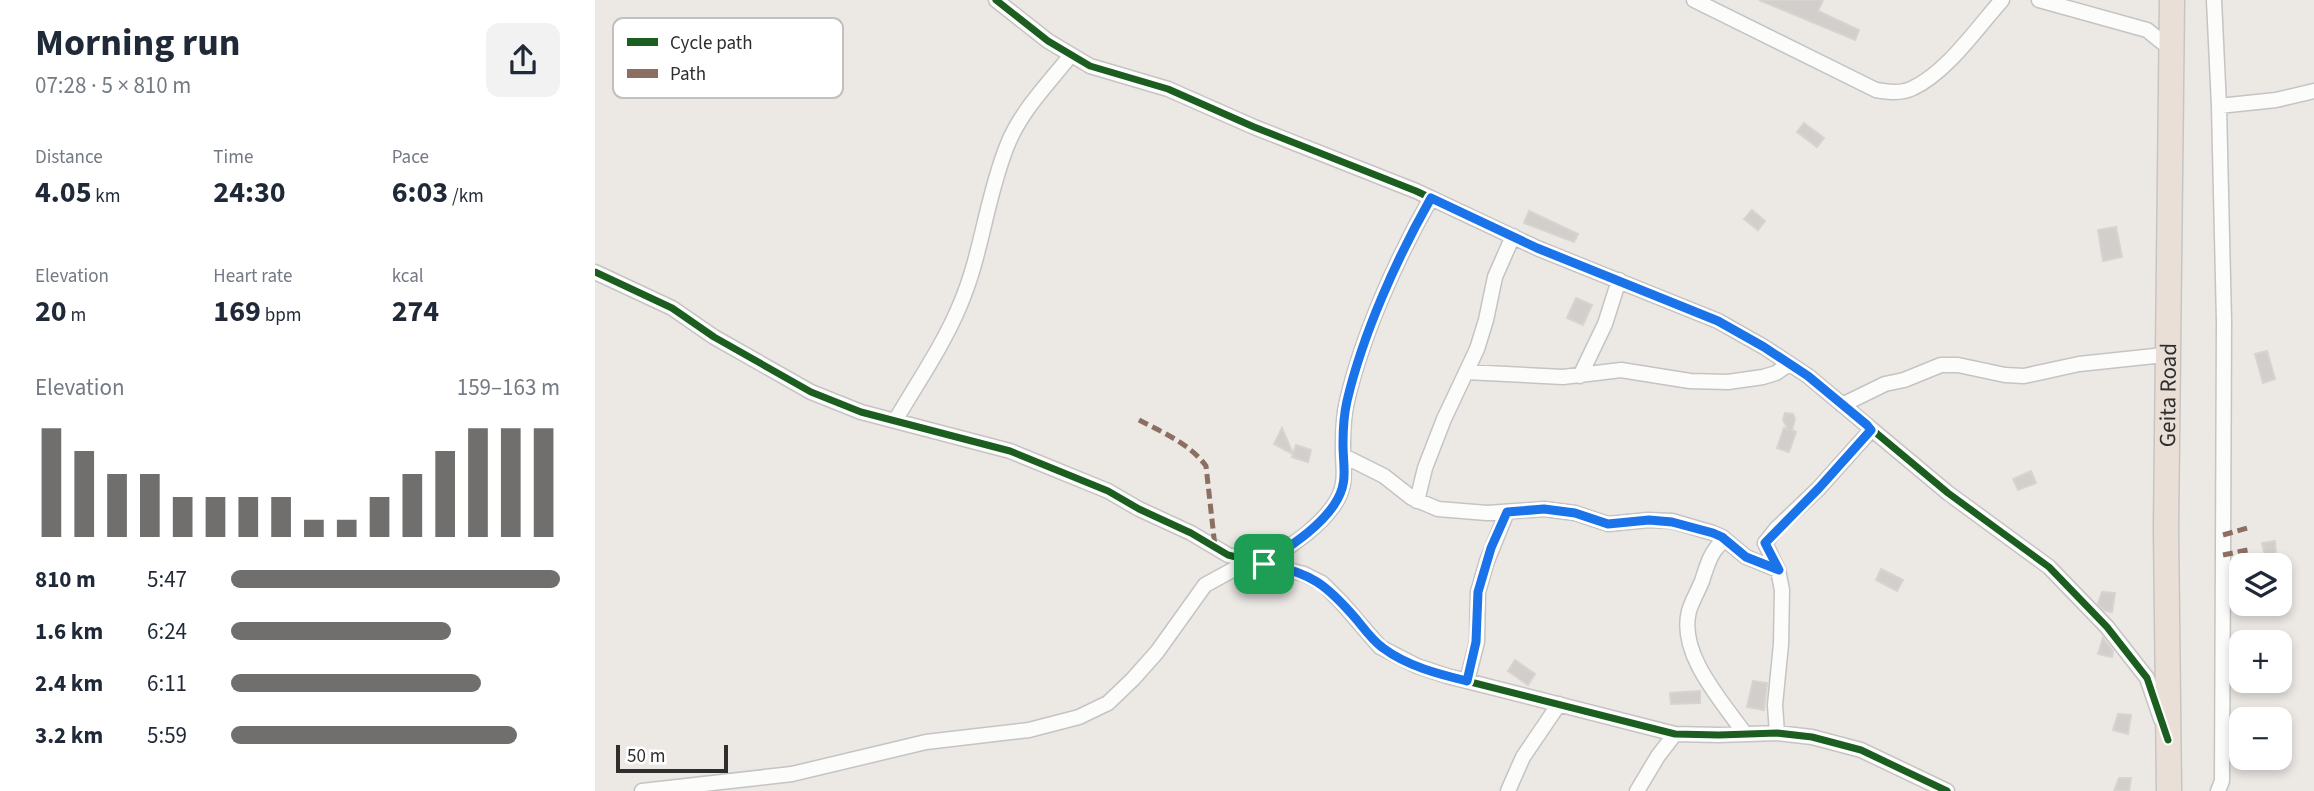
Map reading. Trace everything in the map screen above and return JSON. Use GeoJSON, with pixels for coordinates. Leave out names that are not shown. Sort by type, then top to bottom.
{"type":"FeatureCollection","features":[{"type":"Feature","properties":{"kind":"highway","name":"Geita Road"},"geometry":{"type":"LineString","coordinates":[[2169,791],[2168,361],[2172,0]]}},
{"type":"Feature","properties":{"kind":"street"},"geometry":{"type":"LineString","coordinates":[[996,0],[1048,41],[1099,69],[1168,89],[1254,127],[1325,153],[1431,198],[1513,236],[1718,321],[1789,364],[1905,454],[1948,493],[2049,567],[2107,627],[2147,678],[2168,740]]}},
{"type":"Feature","properties":{"kind":"street"},"geometry":{"type":"LineString","coordinates":[[1695,0],[1863,84],[1893,93],[1912,89],[1933,75],[2002,0]]}},
{"type":"Feature","properties":{"kind":"street"},"geometry":{"type":"LineString","coordinates":[[2039,0],[2147,30],[2172,50]]}},
{"type":"Feature","properties":{"kind":"street"},"geometry":{"type":"LineString","coordinates":[[2214,0],[2219,106],[2224,387],[2222,781],[2218,791]]}},
{"type":"Feature","properties":{"kind":"street"},"geometry":{"type":"LineString","coordinates":[[895,421],[946,336],[960,305],[970,279],[981,229],[1008,144],[1027,109],[1071,55]]}},
{"type":"Feature","properties":{"kind":"street"},"geometry":{"type":"LineString","coordinates":[[2219,106],[2276,100],[2314,91]]}},
{"type":"Feature","properties":{"kind":"street"},"geometry":{"type":"LineString","coordinates":[[642,791],[792,774],[926,742],[1029,730],[1079,718],[1108,703],[1157,652],[1205,585],[1257,563],[1304,536],[1334,505],[1345,480],[1343,443],[1347,403],[1358,366],[1390,278],[1410,234],[1431,198]]}},
{"type":"Feature","properties":{"kind":"street"},"geometry":{"type":"LineString","coordinates":[[1417,501],[1425,468],[1439,430],[1483,333],[1495,277],[1513,236]]}},
{"type":"Feature","properties":{"kind":"street"},"geometry":{"type":"LineString","coordinates":[[595,272],[672,308],[714,337],[811,392],[861,412],[1010,451],[1108,491],[1228,555],[1304,574],[1322,583],[1380,646],[1417,666],[1675,734],[1777,733],[1812,737],[1861,750],[1947,791]]}},
{"type":"Feature","properties":{"kind":"street"},"geometry":{"type":"LineString","coordinates":[[1580,376],[1605,324],[1619,281]]}},
{"type":"Feature","properties":{"kind":"street"},"geometry":{"type":"LineString","coordinates":[[1842,405],[1885,384],[1904,380],[1941,365],[1958,365],[2005,375],[2024,376],[2079,364],[2164,355],[2168,361]]}},
{"type":"Feature","properties":{"kind":"street"},"geometry":{"type":"LineString","coordinates":[[1466,372],[1518,376],[1580,376],[1621,370],[1690,382],[1728,382],[1763,377],[1776,373],[1789,364]]}},
{"type":"Feature","properties":{"kind":"street"},"geometry":{"type":"LineString","coordinates":[[1777,733],[1775,705],[1781,644],[1782,590],[1779,570],[1765,543],[1871,430]]}},
{"type":"Feature","properties":{"kind":"street"},"geometry":{"type":"LineString","coordinates":[[1344,457],[1384,476],[1417,501],[1438,509],[1507,512],[1544,509],[1575,513],[1608,524],[1649,520],[1672,522],[1713,533],[1746,557],[1779,570]]}},
{"type":"Feature","properties":{"kind":"street"},"geometry":{"type":"LineString","coordinates":[[1467,681],[1476,642],[1478,592],[1491,548],[1507,512]]}},
{"type":"Feature","properties":{"kind":"street"},"geometry":{"type":"LineString","coordinates":[[1725,540],[1709,559],[1688,613],[1688,638],[1699,669],[1745,734]]}},
{"type":"Feature","properties":{"kind":"street"},"geometry":{"type":"LineString","coordinates":[[1508,791],[1524,757],[1559,704]]}},
{"type":"Feature","properties":{"kind":"street"},"geometry":{"type":"LineString","coordinates":[[1637,791],[1675,734]]}},
{"type":"Feature","properties":{"kind":"building"},"geometry":{"type":"Polygon","coordinates":[[[1759,0],[1823,0],[1818,11],[1859,30],[1855,40],[1759,0]]]}},
{"type":"Feature","properties":{"kind":"building"},"geometry":{"type":"Polygon","coordinates":[[[1804,123],[1824,138],[1817,147],[1797,132],[1804,123]]]}},
{"type":"Feature","properties":{"kind":"building"},"geometry":{"type":"Polygon","coordinates":[[[1752,210],[1765,221],[1758,230],[1744,219],[1752,210]]]}},
{"type":"Feature","properties":{"kind":"building"},"geometry":{"type":"Polygon","coordinates":[[[1529,211],[1578,234],[1574,242],[1524,223],[1529,211]]]}},
{"type":"Feature","properties":{"kind":"building"},"geometry":{"type":"Polygon","coordinates":[[[2116,227],[2122,257],[2103,261],[2098,230],[2116,227]]]}},
{"type":"Feature","properties":{"kind":"building"},"geometry":{"type":"Polygon","coordinates":[[[1576,298],[1592,305],[1583,325],[1567,318],[1576,298]]]}},
{"type":"Feature","properties":{"kind":"building"},"geometry":{"type":"Polygon","coordinates":[[[2267,351],[2275,379],[2263,383],[2255,354],[2267,351]]]}},
{"type":"Feature","properties":{"kind":"building"},"geometry":{"type":"Polygon","coordinates":[[[1785,413],[1793,414],[1795,419],[1792,430],[1796,432],[1789,452],[1777,448],[1784,428],[1788,429],[1783,420],[1785,413]]]}},
{"type":"Feature","properties":{"kind":"building"},"geometry":{"type":"Polygon","coordinates":[[[1282,428],[1293,454],[1274,444],[1282,428]]]}},
{"type":"Feature","properties":{"kind":"building"},"geometry":{"type":"Polygon","coordinates":[[[1296,445],[1311,450],[1308,462],[1292,457],[1296,445]]]}},
{"type":"Feature","properties":{"kind":"building"},"geometry":{"type":"Polygon","coordinates":[[[2031,471],[2036,483],[2018,490],[2013,479],[2031,471]]]}},
{"type":"Feature","properties":{"kind":"building"},"geometry":{"type":"Polygon","coordinates":[[[2275,541],[2276,553],[2264,553],[2262,543],[2275,541]]]}},
{"type":"Feature","properties":{"kind":"building"},"geometry":{"type":"Polygon","coordinates":[[[1881,569],[1903,580],[1897,591],[1876,580],[1881,569]]]}},
{"type":"Feature","properties":{"kind":"building"},"geometry":{"type":"Polygon","coordinates":[[[2102,592],[2115,593],[2112,612],[2104,610],[2098,604],[2102,592]]]}},
{"type":"Feature","properties":{"kind":"building"},"geometry":{"type":"Polygon","coordinates":[[[2103,638],[2113,651],[2112,657],[2098,654],[2103,638]]]}},
{"type":"Feature","properties":{"kind":"building"},"geometry":{"type":"Polygon","coordinates":[[[1515,660],[1535,674],[1528,685],[1508,671],[1515,660]]]}},
{"type":"Feature","properties":{"kind":"building"},"geometry":{"type":"Polygon","coordinates":[[[1753,681],[1767,683],[1764,710],[1747,707],[1753,681]]]}},
{"type":"Feature","properties":{"kind":"building"},"geometry":{"type":"Polygon","coordinates":[[[1700,691],[1700,703],[1671,704],[1670,693],[1700,691]]]}},
{"type":"Feature","properties":{"kind":"building"},"geometry":{"type":"Polygon","coordinates":[[[2118,714],[2131,715],[2128,734],[2113,730],[2118,714]]]}},
{"type":"Feature","properties":{"kind":"building"},"geometry":{"type":"Polygon","coordinates":[[[2119,778],[2131,778],[2129,791],[2114,791],[2119,778]]]}},
{"type":"Feature","properties":{"kind":"marked path"},"geometry":{"type":"LineString","coordinates":[[1139,420],[1184,445],[1206,466],[1215,547]]}},
{"type":"Feature","properties":{"kind":"marked path"},"geometry":{"type":"LineString","coordinates":[[2223,535],[2251,527]]}},
{"type":"Feature","properties":{"kind":"marked path"},"geometry":{"type":"LineString","coordinates":[[2223,555],[2252,549]]}},
{"type":"Feature","properties":{"kind":"cycle path"},"geometry":{"type":"LineString","coordinates":[[996,0],[1048,41],[1090,66],[1168,89],[1254,127],[1416,191],[1537,248],[1718,321],[1764,347],[1808,376],[1948,493],[2049,567],[2107,627],[2147,678],[2168,740]]}},
{"type":"Feature","properties":{"kind":"cycle path"},"geometry":{"type":"LineString","coordinates":[[595,272],[672,308],[714,337],[811,392],[861,412],[1010,451],[1108,491],[1228,555],[1304,574],[1322,583],[1380,647],[1417,666],[1675,734],[1777,733],[1812,737],[1861,750],[1947,791]]}},
{"type":"Feature","properties":{"kind":"route"},"geometry":{"type":"LineString","coordinates":[[1431,198],[1537,248],[1718,321],[1808,376],[1871,430],[1765,543],[1779,570],[1746,557],[1722,537],[1672,522],[1649,520],[1608,524],[1575,513],[1544,509],[1507,512],[1491,548],[1478,592],[1476,642],[1467,681],[1417,666],[1394,655],[1380,646],[1322,583],[1304,574],[1264,564],[1304,536],[1334,505],[1345,480],[1343,443],[1347,403],[1358,366],[1390,278],[1410,234],[1431,198]]}}]}
